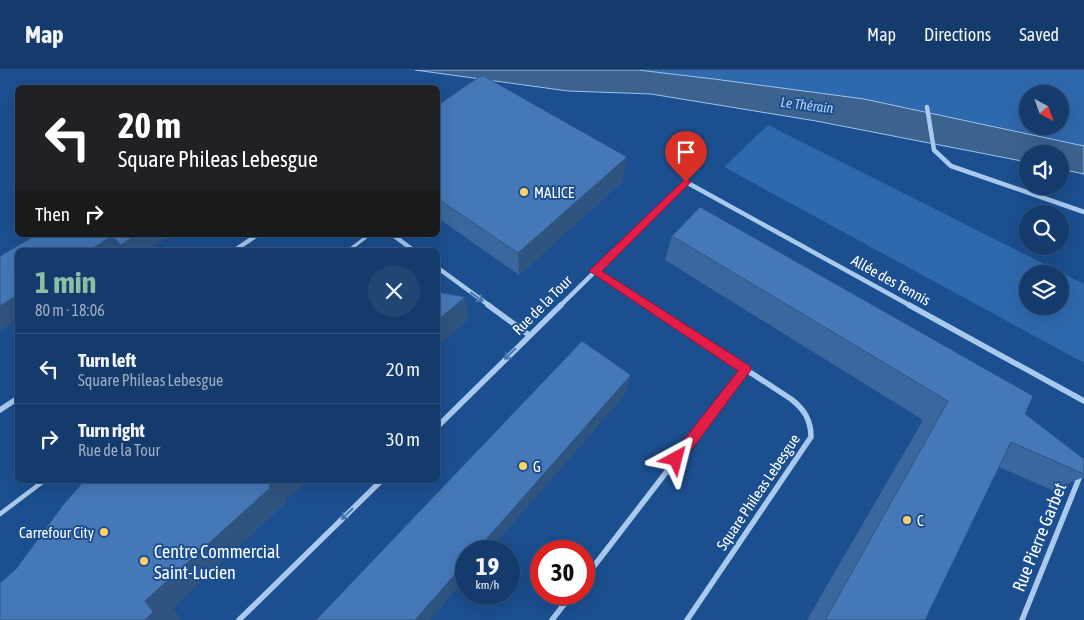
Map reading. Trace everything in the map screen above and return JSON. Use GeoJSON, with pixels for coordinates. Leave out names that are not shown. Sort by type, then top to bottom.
{"type":"FeatureCollection","features":[{"type":"Feature","properties":{"kind":"street"},"geometry":{"type":"LineString","coordinates":[[927,107],[932,145],[944,161],[958,170],[1084,212]]}},
{"type":"Feature","properties":{"kind":"street","name":"Rue de la Tour"},"geometry":{"type":"LineString","coordinates":[[440,424],[686,182]]}},
{"type":"Feature","properties":{"kind":"street","name":"Allée des Tennis"},"geometry":{"type":"LineString","coordinates":[[686,182],[1084,400]]}},
{"type":"Feature","properties":{"kind":"street"},"geometry":{"type":"LineString","coordinates":[[238,248],[253,237]]}},
{"type":"Feature","properties":{"kind":"street"},"geometry":{"type":"LineString","coordinates":[[396,237],[410,248]]}},
{"type":"Feature","properties":{"kind":"street"},"geometry":{"type":"LineString","coordinates":[[440,269],[529,335]]}},
{"type":"Feature","properties":{"kind":"street","name":"Square Phileas Lebesgue"},"geometry":{"type":"LineString","coordinates":[[595,271],[802,408],[812,426],[811,437],[687,620]]}},
{"type":"Feature","properties":{"kind":"street"},"geometry":{"type":"LineString","coordinates":[[595,565],[746,370]]}},
{"type":"Feature","properties":{"kind":"street"},"geometry":{"type":"LineString","coordinates":[[0,410],[15,400]]}},
{"type":"Feature","properties":{"kind":"street","name":"Rue Pierre Garbet"},"geometry":{"type":"LineString","coordinates":[[1022,620],[1084,466]]}},
{"type":"Feature","properties":{"kind":"street"},"geometry":{"type":"LineString","coordinates":[[240,620],[379,483]]}},
{"type":"Feature","properties":{"kind":"street"},"geometry":{"type":"LineString","coordinates":[[552,620],[564,605]]}},
{"type":"Feature","properties":{"kind":"lane"},"geometry":{"type":"LineString","coordinates":[[352,248],[366,237]]}},
{"type":"Feature","properties":{"kind":"lane"},"geometry":{"type":"LineString","coordinates":[[0,514],[41,483]]}},
{"type":"Feature","properties":{"kind":"shaded area"},"geometry":{"type":"Polygon","coordinates":[[[638,70],[1084,70],[1084,146],[1033,135],[1069,135],[1069,85],[1019,85],[1019,132],[864,99],[638,70]]]}},
{"type":"Feature","properties":{"kind":"shaded area"},"geometry":{"type":"Polygon","coordinates":[[[768,125],[1019,251],[1019,255],[1026,255],[1046,265],[1019,265],[1019,315],[1069,315],[1069,276],[1084,284],[1084,363],[724,167],[768,125]]]}},
{"type":"Feature","properties":{"kind":"water","name":"Le Thérain"},"geometry":{"type":"Polygon","coordinates":[[[415,70],[638,70],[864,99],[1019,132],[1019,135],[1033,135],[1084,146],[1084,174],[1069,171],[1069,145],[1019,145],[1019,160],[816,121],[651,94],[568,91],[415,70]]]}},
{"type":"Feature","properties":{"kind":"building","name":"MALICE"},"geometry":{"type":"Polygon","coordinates":[[[482,75],[627,157],[518,253],[440,200],[440,104],[482,75]]]}},
{"type":"Feature","properties":{"kind":"building"},"geometry":{"type":"Polygon","coordinates":[[[700,207],[1033,396],[1025,414],[1084,459],[1084,474],[1011,442],[925,620],[825,620],[948,401],[672,236],[700,207]]]}},
{"type":"Feature","properties":{"kind":"building"},"geometry":{"type":"Polygon","coordinates":[[[33,237],[110,237],[93,248],[15,248],[15,297],[0,306],[0,256],[33,237]]]}},
{"type":"Feature","properties":{"kind":"building"},"geometry":{"type":"Polygon","coordinates":[[[113,237],[133,237],[121,245],[113,237]]]}},
{"type":"Feature","properties":{"kind":"building"},"geometry":{"type":"Polygon","coordinates":[[[440,292],[465,297],[440,318],[440,292]]]}},
{"type":"Feature","properties":{"kind":"building","name":"G"},"geometry":{"type":"Polygon","coordinates":[[[582,341],[631,375],[486,540],[455,540],[455,575],[415,620],[316,620],[582,341]]]}},
{"type":"Feature","properties":{"kind":"building","name":"Centre Commercial Saint-Lucien"},"geometry":{"type":"Polygon","coordinates":[[[82,483],[272,483],[269,486],[270,488],[145,601],[153,612],[145,620],[0,620],[0,583],[16,569],[63,505],[82,483]]]}},
{"type":"Feature","properties":{"kind":"place","name":"MALICE"},"geometry":{"type":"Point","coordinates":[524,192]}},
{"type":"Feature","properties":{"kind":"place","name":"G"},"geometry":{"type":"Point","coordinates":[523,466]}},
{"type":"Feature","properties":{"kind":"place","name":"C"},"geometry":{"type":"Point","coordinates":[907,520]}},
{"type":"Feature","properties":{"kind":"place","name":"Carrefour City"},"geometry":{"type":"Point","coordinates":[104,532]}},
{"type":"Feature","properties":{"kind":"place","name":"Centre Commercial Saint-Lucien"},"geometry":{"type":"Point","coordinates":[144,561]}},
{"type":"Feature","properties":{"kind":"route"},"geometry":{"type":"LineString","coordinates":[[676,459],[746,370],[595,271],[686,182]]}}]}
